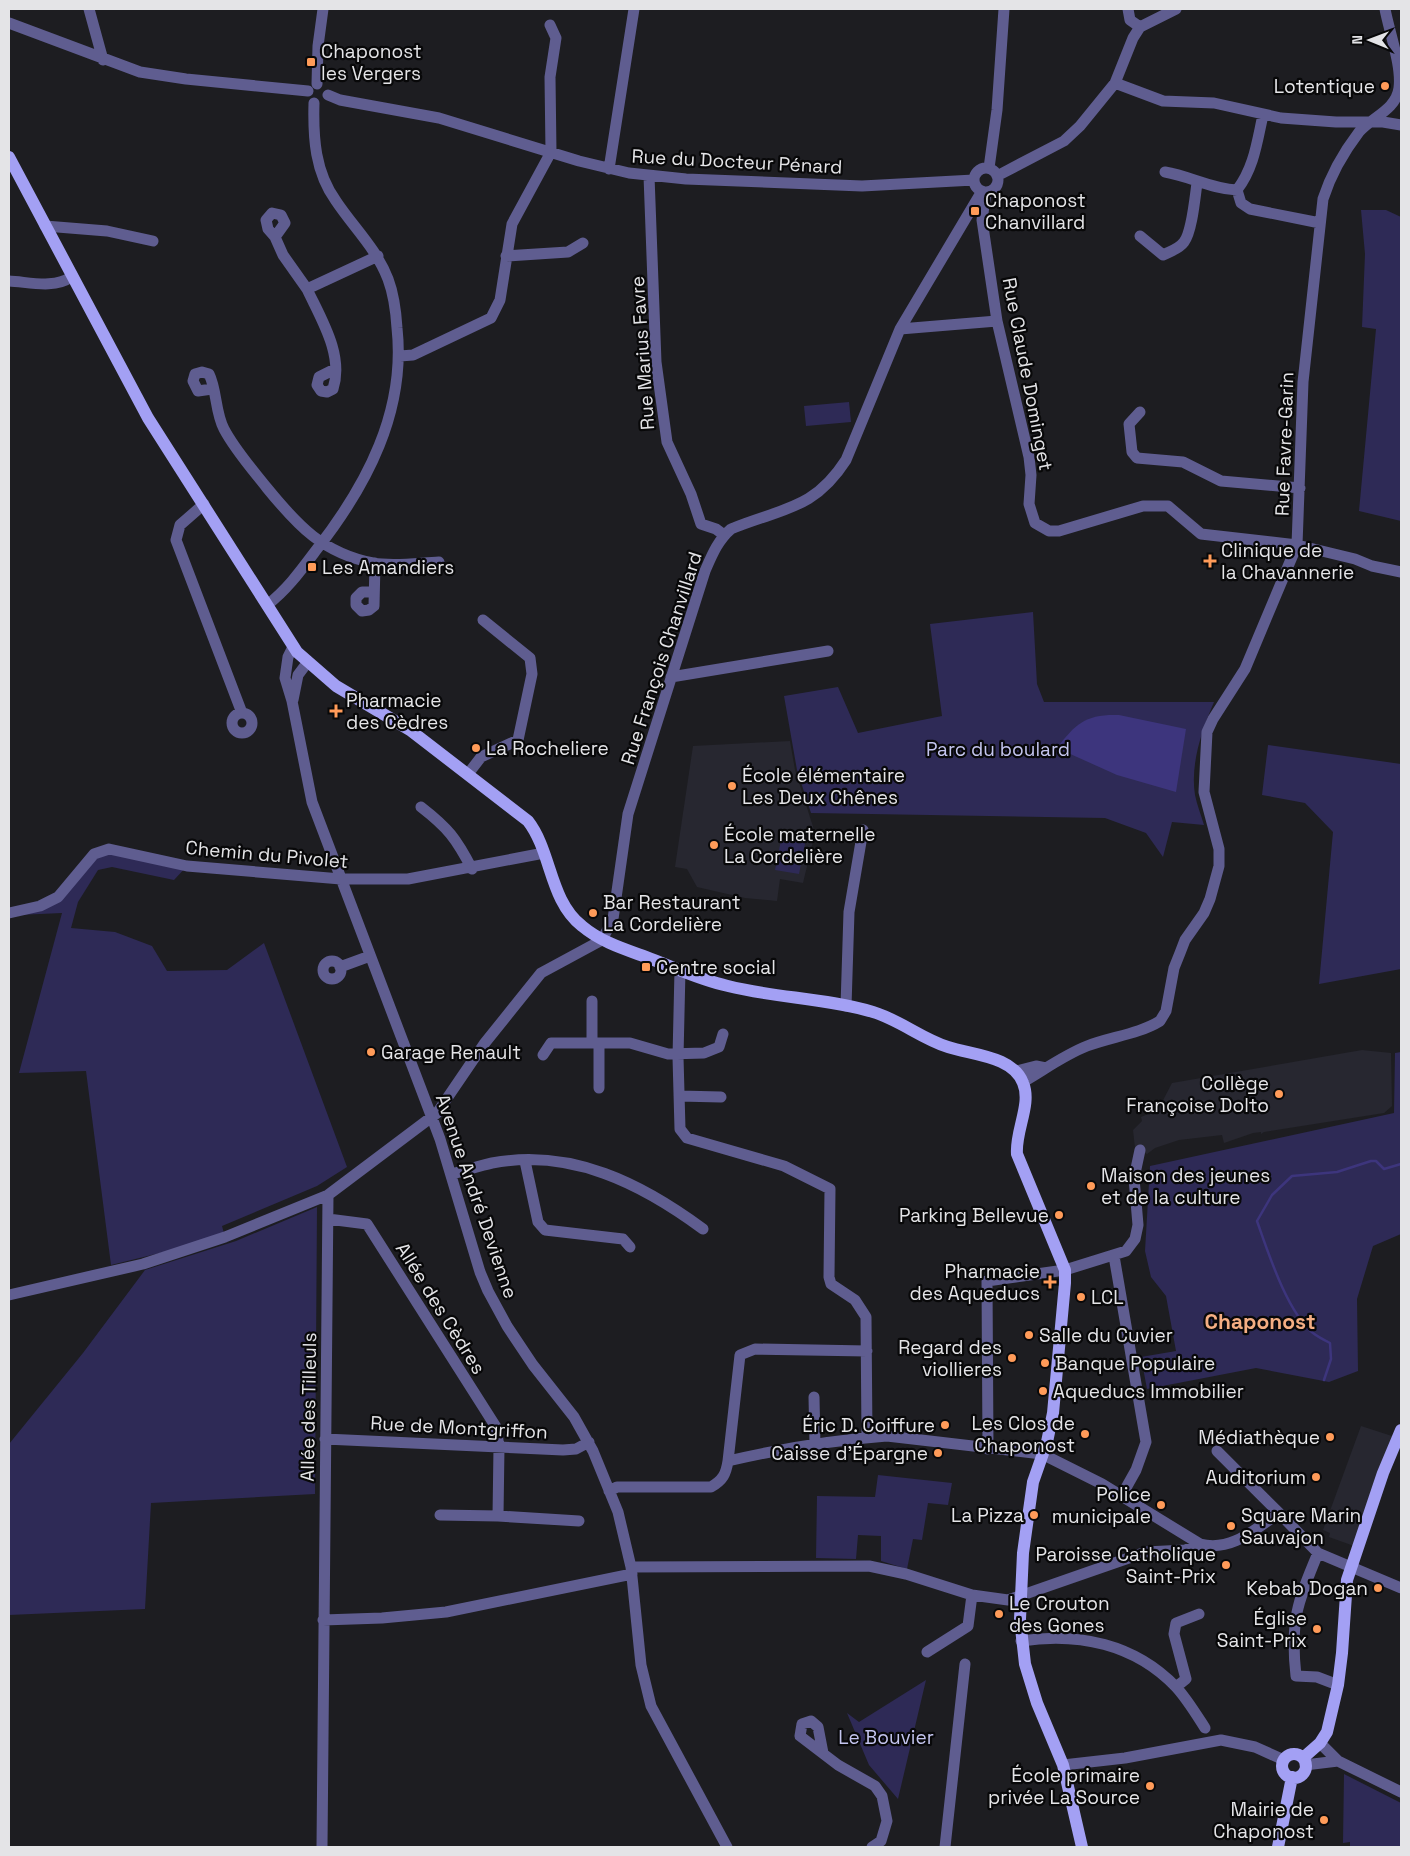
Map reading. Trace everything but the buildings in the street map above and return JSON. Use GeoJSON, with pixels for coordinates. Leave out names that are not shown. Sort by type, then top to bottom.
{"type":"FeatureCollection","features":[{"type":"Feature","properties":{"kind":"main road"},"geometry":{"type":"LineString","coordinates":[[9,157],[71,277],[148,418],[293,647],[307,663],[336,686],[410,730],[528,821],[538,834],[564,908],[581,926],[602,940],[727,986],[874,1012],[943,1046],[1010,1066],[1020,1077],[1025,1096],[1016,1141],[1017,1154],[1065,1270],[1053,1413],[1033,1482],[1027,1520],[1021,1596],[1021,1641],[1025,1664],[1037,1703],[1063,1765],[1082,1847]]}},
{"type":"Feature","properties":{"kind":"main road"},"geometry":{"type":"LineString","coordinates":[[1292,1777],[1302,1774],[1304,1762],[1327,1732],[1338,1685],[1342,1653],[1344,1602],[1351,1568],[1383,1473],[1401,1430]]}},
{"type":"Feature","properties":{"kind":"main road"},"geometry":{"type":"LineString","coordinates":[[1292,1777],[1284,1771],[1284,1760],[1293,1754],[1304,1762]]}},
{"type":"Feature","properties":{"kind":"main road"},"geometry":{"type":"LineString","coordinates":[[1278,1847],[1292,1777]]}},
{"type":"Feature","properties":{"kind":"street"},"geometry":{"type":"LineString","coordinates":[[89,9],[103,60]]}},
{"type":"Feature","properties":{"kind":"street"},"geometry":{"type":"LineString","coordinates":[[317,84],[318,46],[323,9]]}},
{"type":"Feature","properties":{"kind":"street"},"geometry":{"type":"LineString","coordinates":[[609,169],[634,9]]}},
{"type":"Feature","properties":{"kind":"street"},"geometry":{"type":"LineString","coordinates":[[989,168],[997,110],[1004,9]]}},
{"type":"Feature","properties":{"kind":"street"},"geometry":{"type":"LineString","coordinates":[[1128,9],[1130,20],[1140,27]]}},
{"type":"Feature","properties":{"kind":"street"},"geometry":{"type":"LineString","coordinates":[[998,176],[1064,141],[1080,126],[1115,83],[1133,38],[1140,27],[1176,9]]}},
{"type":"Feature","properties":{"kind":"street","name":"Rue Favre-Garin"},"geometry":{"type":"LineString","coordinates":[[1020,1077],[1039,1075],[1046,1068],[1086,1047],[1155,1024],[1164,1017],[1174,968],[1185,940],[1204,913],[1210,899],[1219,866],[1219,848],[1204,792],[1207,732],[1213,719],[1245,669],[1297,545],[1303,382],[1323,199],[1330,177],[1341,158],[1368,123],[1381,115],[1397,97],[1400,87],[1384,9]]}},
{"type":"Feature","properties":{"kind":"street"},"geometry":{"type":"LineString","coordinates":[[9,23],[103,60],[140,72],[186,80],[308,91]]}},
{"type":"Feature","properties":{"kind":"street"},"geometry":{"type":"LineString","coordinates":[[400,356],[413,355],[491,318],[500,300],[512,224],[551,152],[550,77],[556,38],[550,25]]}},
{"type":"Feature","properties":{"kind":"street"},"geometry":{"type":"LineString","coordinates":[[1115,83],[1163,101],[1214,103],[1263,115],[1290,119],[1383,122],[1401,125]]}},
{"type":"Feature","properties":{"kind":"street"},"geometry":{"type":"LineString","coordinates":[[317,84],[326,88],[328,95],[321,104],[314,104],[308,98],[308,91],[313,85],[317,84]]}},
{"type":"Feature","properties":{"kind":"street","name":"Rue du Docteur Pénard"},"geometry":{"type":"LineString","coordinates":[[328,95],[340,100],[439,118],[609,169],[649,176],[862,186],[974,180]]}},
{"type":"Feature","properties":{"kind":"street"},"geometry":{"type":"LineString","coordinates":[[267,605],[279,597],[322,543],[348,506],[383,439],[391,416],[400,356],[395,306],[389,281],[378,256],[360,229],[336,201],[324,181],[316,157],[313,131],[314,104]]}},
{"type":"Feature","properties":{"kind":"street"},"geometry":{"type":"LineString","coordinates":[[1237,190],[1247,178],[1253,162],[1263,115]]}},
{"type":"Feature","properties":{"kind":"street"},"geometry":{"type":"LineString","coordinates":[[989,168],[998,176]]}},
{"type":"Feature","properties":{"kind":"street"},"geometry":{"type":"LineString","coordinates":[[989,168],[978,170],[974,180],[978,189],[984,192],[996,186],[998,176]]}},
{"type":"Feature","properties":{"kind":"street"},"geometry":{"type":"LineString","coordinates":[[1165,172],[1175,173],[1197,183],[1237,190]]}},
{"type":"Feature","properties":{"kind":"street","name":"Rue Marius Favre"},"geometry":{"type":"LineString","coordinates":[[649,176],[656,362],[667,442],[691,494],[701,524],[721,531],[724,535]]}},
{"type":"Feature","properties":{"kind":"street"},"geometry":{"type":"LineString","coordinates":[[1140,236],[1163,255],[1178,248],[1185,241],[1188,232],[1197,183]]}},
{"type":"Feature","properties":{"kind":"street"},"geometry":{"type":"LineString","coordinates":[[1237,190],[1241,203],[1250,209],[1320,223]]}},
{"type":"Feature","properties":{"kind":"street","name":"Rue François Chanvillard"},"geometry":{"type":"LineString","coordinates":[[602,940],[613,920],[628,814],[705,570],[724,535],[732,529],[803,503],[821,492],[834,479],[846,460],[900,329],[984,192]]}},
{"type":"Feature","properties":{"kind":"street","name":"Rue Claude Dominget"},"geometry":{"type":"LineString","coordinates":[[984,192],[982,220],[997,321],[1028,457],[1031,475],[1029,504],[1035,523],[1049,531],[1059,531],[1143,506],[1168,506],[1201,534],[1297,545]]}},
{"type":"Feature","properties":{"kind":"street"},"geometry":{"type":"LineString","coordinates":[[45,226],[107,231],[153,241]]}},
{"type":"Feature","properties":{"kind":"street"},"geometry":{"type":"LineString","coordinates":[[275,236],[283,255],[306,289],[334,354],[335,369]]}},
{"type":"Feature","properties":{"kind":"street"},"geometry":{"type":"LineString","coordinates":[[506,256],[568,252],[583,243]]}},
{"type":"Feature","properties":{"kind":"street"},"geometry":{"type":"LineString","coordinates":[[306,289],[378,256]]}},
{"type":"Feature","properties":{"kind":"street"},"geometry":{"type":"LineString","coordinates":[[9,281],[54,284],[64,282],[71,277]]}},
{"type":"Feature","properties":{"kind":"street"},"geometry":{"type":"LineString","coordinates":[[900,329],[997,321]]}},
{"type":"Feature","properties":{"kind":"street"},"geometry":{"type":"LineString","coordinates":[[212,389],[223,428],[246,463],[295,522],[322,543],[338,552],[374,563],[438,562]]}},
{"type":"Feature","properties":{"kind":"street"},"geometry":{"type":"LineString","coordinates":[[1140,412],[1129,424],[1132,452],[1137,458],[1183,462],[1221,481],[1300,488]]}},
{"type":"Feature","properties":{"kind":"street"},"geometry":{"type":"LineString","coordinates":[[204,504],[180,525],[176,540],[214,646],[242,713]]}},
{"type":"Feature","properties":{"kind":"street"},"geometry":{"type":"LineString","coordinates":[[1297,545],[1401,572]]}},
{"type":"Feature","properties":{"kind":"street"},"geometry":{"type":"LineString","coordinates":[[373,592],[374,563]]}},
{"type":"Feature","properties":{"kind":"street"},"geometry":{"type":"LineString","coordinates":[[468,774],[481,757],[518,740],[532,674],[530,658],[483,620]]}},
{"type":"Feature","properties":{"kind":"street","name":"Avenue André Devienne"},"geometry":{"type":"LineString","coordinates":[[293,647],[288,657],[285,678],[292,701],[312,802],[440,1139],[480,1272],[490,1297],[533,1365],[574,1417],[588,1442],[610,1491],[618,1512],[632,1570],[641,1665],[651,1706],[727,1847]]}},
{"type":"Feature","properties":{"kind":"street"},"geometry":{"type":"LineString","coordinates":[[671,677],[828,650]]}},
{"type":"Feature","properties":{"kind":"street","name":"Avenue André Devienne"},"geometry":{"type":"LineString","coordinates":[[292,701],[298,675],[307,663]]}},
{"type":"Feature","properties":{"kind":"street"},"geometry":{"type":"LineString","coordinates":[[421,807],[442,823],[456,838],[472,869]]}},
{"type":"Feature","properties":{"kind":"street"},"geometry":{"type":"LineString","coordinates":[[846,1006],[849,912],[862,830]]}},
{"type":"Feature","properties":{"kind":"street","name":"Chemin du Pivolet"},"geometry":{"type":"LineString","coordinates":[[9,913],[40,906],[58,897],[94,854],[109,850],[187,866],[340,879],[408,879],[472,869],[544,853]]}},
{"type":"Feature","properties":{"kind":"street"},"geometry":{"type":"LineString","coordinates":[[9,1295],[143,1264],[225,1237],[328,1194],[431,1119],[440,1109],[484,1044],[541,973],[602,940]]}},
{"type":"Feature","properties":{"kind":"street"},"geometry":{"type":"LineString","coordinates":[[340,967],[370,956]]}},
{"type":"Feature","properties":{"kind":"street"},"geometry":{"type":"LineString","coordinates":[[680,970],[678,1054],[680,1125],[682,1133],[687,1138],[784,1166],[830,1189],[829,1277],[836,1289],[855,1300],[864,1310],[866,1317],[868,1438]]}},
{"type":"Feature","properties":{"kind":"street"},"geometry":{"type":"LineString","coordinates":[[592,1001],[600,1088]]}},
{"type":"Feature","properties":{"kind":"street"},"geometry":{"type":"LineString","coordinates":[[543,1055],[551,1043],[630,1043],[668,1054],[704,1053],[719,1047],[723,1034]]}},
{"type":"Feature","properties":{"kind":"street"},"geometry":{"type":"LineString","coordinates":[[679,1096],[720,1097]]}},
{"type":"Feature","properties":{"kind":"street"},"geometry":{"type":"LineString","coordinates":[[988,1449],[987,1281],[1065,1270],[1126,1251],[1135,1240],[1138,1226],[1134,1178],[1140,1150]]}},
{"type":"Feature","properties":{"kind":"street"},"geometry":{"type":"LineString","coordinates":[[525,1161],[538,1222],[545,1230],[623,1239],[630,1247]]}},
{"type":"Feature","properties":{"kind":"street"},"geometry":{"type":"LineString","coordinates":[[451,1174],[493,1163],[525,1161],[572,1164],[610,1174],[644,1189],[703,1230]]}},
{"type":"Feature","properties":{"kind":"street","name":"Allée des Tilleuls"},"geometry":{"type":"LineString","coordinates":[[322,1847],[328,1194]]}},
{"type":"Feature","properties":{"kind":"street","name":"Allée des Cèdres"},"geometry":{"type":"LineString","coordinates":[[328,1219],[367,1224],[496,1427],[499,1447]]}},
{"type":"Feature","properties":{"kind":"street"},"geometry":{"type":"LineString","coordinates":[[1114,1256],[1146,1442],[1136,1470],[1122,1495]]}},
{"type":"Feature","properties":{"kind":"street"},"geometry":{"type":"LineString","coordinates":[[610,1491],[617,1487],[711,1487],[720,1481],[726,1474],[740,1355],[755,1350],[867,1351]]}},
{"type":"Feature","properties":{"kind":"street"},"geometry":{"type":"LineString","coordinates":[[814,1397],[815,1446]]}},
{"type":"Feature","properties":{"kind":"street"},"geometry":{"type":"LineString","coordinates":[[728,1461],[887,1436],[1042,1454],[1122,1495],[1200,1544],[1221,1546],[1234,1543],[1279,1512]]}},
{"type":"Feature","properties":{"kind":"street","name":"Rue de Montgriffon"},"geometry":{"type":"LineString","coordinates":[[325,1439],[569,1450],[588,1442]]}},
{"type":"Feature","properties":{"kind":"street"},"geometry":{"type":"LineString","coordinates":[[498,1516],[499,1447]]}},
{"type":"Feature","properties":{"kind":"street"},"geometry":{"type":"LineString","coordinates":[[1217,1451],[1279,1512],[1318,1554],[1401,1588]]}},
{"type":"Feature","properties":{"kind":"street"},"geometry":{"type":"LineString","coordinates":[[440,1515],[498,1516],[579,1521]]}},
{"type":"Feature","properties":{"kind":"street"},"geometry":{"type":"LineString","coordinates":[[323,1620],[390,1618],[446,1612],[632,1570],[870,1566],[887,1569],[972,1595],[1008,1600],[1146,1552],[1185,1550],[1200,1544]]}},
{"type":"Feature","properties":{"kind":"street"},"geometry":{"type":"LineString","coordinates":[[1318,1554],[1300,1596],[1292,1644],[1296,1676],[1317,1677],[1338,1685]]}},
{"type":"Feature","properties":{"kind":"street"},"geometry":{"type":"LineString","coordinates":[[927,1652],[968,1626],[972,1595]]}},
{"type":"Feature","properties":{"kind":"street"},"geometry":{"type":"LineString","coordinates":[[1176,1687],[1186,1679],[1174,1634],[1176,1623],[1199,1614]]}},
{"type":"Feature","properties":{"kind":"street"},"geometry":{"type":"LineString","coordinates":[[1021,1641],[1064,1637],[1118,1648],[1146,1663],[1176,1687],[1205,1728]]}},
{"type":"Feature","properties":{"kind":"street"},"geometry":{"type":"LineString","coordinates":[[945,1847],[965,1664]]}},
{"type":"Feature","properties":{"kind":"street"},"geometry":{"type":"LineString","coordinates":[[1063,1765],[1125,1758],[1221,1740],[1255,1747],[1284,1760]]}},
{"type":"Feature","properties":{"kind":"street"},"geometry":{"type":"LineString","coordinates":[[1320,1743],[1338,1761],[1401,1792]]}},
{"type":"Feature","properties":{"kind":"street"},"geometry":{"type":"LineString","coordinates":[[823,1753],[855,1776],[875,1786],[882,1796],[886,1821],[881,1841],[872,1847]]}},
{"type":"Feature","properties":{"kind":"street"},"geometry":{"type":"LineString","coordinates":[[1304,1762],[1338,1761]]}},
{"type":"Feature","properties":{"kind":"shaded area"},"geometry":{"type":"Polygon","coordinates":[[[1119,715],[1186,729],[1176,792],[1117,775],[1057,748],[1076,726],[1090,718],[1119,715]]]}},
{"type":"Feature","properties":{"kind":"shaded area"},"geometry":{"type":"Polygon","coordinates":[[[790,741],[795,770],[815,833],[803,883],[780,879],[777,901],[745,898],[697,887],[687,869],[675,867],[693,746],[790,741]]]}},
{"type":"Feature","properties":{"kind":"shaded area","name":"Collège Françoise Dolto"},"geometry":{"type":"Polygon","coordinates":[[[1362,1050],[1391,1053],[1392,1106],[1384,1113],[1261,1134],[1261,1132],[1253,1133],[1224,1143],[1222,1135],[1179,1140],[1155,1148],[1147,1154],[1135,1148],[1133,1130],[1142,1121],[1141,1117],[1158,1110],[1172,1083],[1362,1050]]]}},
{"type":"Feature","properties":{"kind":"shaded area"},"geometry":{"type":"Polygon","coordinates":[[[1361,1426],[1392,1436],[1354,1546],[1329,1537],[1330,1533],[1323,1530],[1361,1426]]]}},
{"type":"Feature","properties":{"kind":"green space"},"geometry":{"type":"Polygon","coordinates":[[[1361,210],[1386,210],[1401,217],[1401,521],[1359,511],[1376,329],[1362,327],[1365,254],[1361,210]]]}},
{"type":"Feature","properties":{"kind":"green space"},"geometry":{"type":"Polygon","coordinates":[[[849,402],[851,422],[806,426],[804,406],[849,402]]]}},
{"type":"Feature","properties":{"kind":"green space","name":"Parc du boulard"},"geometry":{"type":"Polygon","coordinates":[[[1033,612],[1037,684],[1044,702],[1214,702],[1201,736],[1194,771],[1195,795],[1204,825],[1172,822],[1163,857],[1146,833],[1105,818],[811,813],[797,770],[784,696],[838,687],[858,733],[942,716],[930,624],[1033,612]]]}},
{"type":"Feature","properties":{"kind":"green space"},"geometry":{"type":"Polygon","coordinates":[[[1268,745],[1401,764],[1401,969],[1319,984],[1333,832],[1305,803],[1262,795],[1268,745]]]}},
{"type":"Feature","properties":{"kind":"green space"},"geometry":{"type":"Polygon","coordinates":[[[783,830],[807,834],[799,874],[775,870],[783,830]]]}},
{"type":"Feature","properties":{"kind":"green space"},"geometry":{"type":"Polygon","coordinates":[[[109,849],[187,866],[174,880],[112,867],[98,870],[78,902],[71,928],[115,932],[152,946],[167,971],[227,970],[264,943],[347,1167],[317,1186],[222,1226],[225,1237],[111,1265],[86,1071],[19,1073],[62,913],[18,915],[58,897],[94,854],[109,849]]]}},
{"type":"Feature","properties":{"kind":"green space"},"geometry":{"type":"Polygon","coordinates":[[[1401,1052],[1401,1234],[1373,1246],[1357,1299],[1358,1371],[1329,1382],[1256,1368],[1147,1389],[1141,1357],[1176,1351],[1166,1296],[1151,1277],[1145,1251],[1150,1166],[1394,1113],[1395,1053],[1401,1052]]]}},
{"type":"Feature","properties":{"kind":"green space"},"geometry":{"type":"Polygon","coordinates":[[[317,1207],[315,1494],[151,1503],[145,1609],[9,1615],[9,1444],[83,1353],[145,1270],[236,1241],[317,1207]]]}},
{"type":"Feature","properties":{"kind":"green space"},"geometry":{"type":"Polygon","coordinates":[[[878,1475],[952,1483],[948,1505],[928,1503],[922,1540],[913,1539],[907,1569],[881,1561],[881,1536],[858,1535],[856,1559],[816,1558],[817,1496],[875,1497],[878,1475]]]}},
{"type":"Feature","properties":{"kind":"green space","name":"Le Bouvier"},"geometry":{"type":"Polygon","coordinates":[[[926,1680],[898,1799],[869,1765],[847,1713],[859,1722],[926,1680]]]}},
{"type":"Feature","properties":{"kind":"green space"},"geometry":{"type":"Polygon","coordinates":[[[1344,1774],[1401,1803],[1401,1847],[1350,1847],[1350,1842],[1343,1843],[1344,1774]]]}},
{"type":"Feature","properties":{"kind":"waterway"},"geometry":{"type":"LineString","coordinates":[[1324,1380],[1331,1359],[1330,1343],[1313,1333],[1295,1311],[1279,1281],[1257,1221],[1272,1195],[1292,1176],[1337,1172],[1371,1161],[1376,1161],[1384,1169],[1401,1164]]}},
{"type":"Feature","properties":{"kind":"place","name":"Chaponost les Vergers"},"geometry":{"type":"Point","coordinates":[311,62]}},
{"type":"Feature","properties":{"kind":"place","name":"Lotentique"},"geometry":{"type":"Point","coordinates":[1385,86]}},
{"type":"Feature","properties":{"kind":"place","name":"Chaponost Chanvillard"},"geometry":{"type":"Point","coordinates":[975,211]}},
{"type":"Feature","properties":{"kind":"place","name":"Clinique de la Chavannerie"},"geometry":{"type":"Point","coordinates":[1210,561]}},
{"type":"Feature","properties":{"kind":"place","name":"Les Amandiers"},"geometry":{"type":"Point","coordinates":[312,567]}},
{"type":"Feature","properties":{"kind":"place","name":"Pharmacie des Cèdres"},"geometry":{"type":"Point","coordinates":[336,711]}},
{"type":"Feature","properties":{"kind":"place","name":"La Rocheliere"},"geometry":{"type":"Point","coordinates":[476,748]}},
{"type":"Feature","properties":{"kind":"place","name":"École élémentaire Les Deux Chênes"},"geometry":{"type":"Point","coordinates":[732,786]}},
{"type":"Feature","properties":{"kind":"place","name":"École maternelle La Cordelière"},"geometry":{"type":"Point","coordinates":[714,845]}},
{"type":"Feature","properties":{"kind":"place","name":"Bar Restaurant La Cordelière"},"geometry":{"type":"Point","coordinates":[593,913]}},
{"type":"Feature","properties":{"kind":"place","name":"Centre social"},"geometry":{"type":"Point","coordinates":[646,967]}},
{"type":"Feature","properties":{"kind":"place","name":"Garage Renault"},"geometry":{"type":"Point","coordinates":[371,1052]}},
{"type":"Feature","properties":{"kind":"place","name":"Collège Françoise Dolto"},"geometry":{"type":"Point","coordinates":[1279,1094]}},
{"type":"Feature","properties":{"kind":"place","name":"Maison des jeunes et de la culture"},"geometry":{"type":"Point","coordinates":[1091,1186]}},
{"type":"Feature","properties":{"kind":"place","name":"Parking Bellevue"},"geometry":{"type":"Point","coordinates":[1059,1215]}},
{"type":"Feature","properties":{"kind":"place","name":"Pharmacie des Aqueducs"},"geometry":{"type":"Point","coordinates":[1050,1282]}},
{"type":"Feature","properties":{"kind":"place","name":"LCL"},"geometry":{"type":"Point","coordinates":[1081,1297]}},
{"type":"Feature","properties":{"kind":"place","name":"Salle du Cuvier"},"geometry":{"type":"Point","coordinates":[1029,1335]}},
{"type":"Feature","properties":{"kind":"place","name":"Regard des viollieres"},"geometry":{"type":"Point","coordinates":[1012,1358]}},
{"type":"Feature","properties":{"kind":"place","name":"Banque Populaire"},"geometry":{"type":"Point","coordinates":[1045,1363]}},
{"type":"Feature","properties":{"kind":"place","name":"Aqueducs Immobilier"},"geometry":{"type":"Point","coordinates":[1043,1391]}},
{"type":"Feature","properties":{"kind":"place","name":"Éric D. Coiffure"},"geometry":{"type":"Point","coordinates":[945,1425]}},
{"type":"Feature","properties":{"kind":"place","name":"Les Clos de Chaponost"},"geometry":{"type":"Point","coordinates":[1085,1434]}},
{"type":"Feature","properties":{"kind":"place","name":"Médiathèque"},"geometry":{"type":"Point","coordinates":[1330,1437]}},
{"type":"Feature","properties":{"kind":"place","name":"Caisse d'Épargne"},"geometry":{"type":"Point","coordinates":[938,1453]}},
{"type":"Feature","properties":{"kind":"place","name":"Auditorium"},"geometry":{"type":"Point","coordinates":[1316,1477]}},
{"type":"Feature","properties":{"kind":"place","name":"Police municipale"},"geometry":{"type":"Point","coordinates":[1161,1505]}},
{"type":"Feature","properties":{"kind":"place","name":"La Pizza"},"geometry":{"type":"Point","coordinates":[1034,1515]}},
{"type":"Feature","properties":{"kind":"place","name":"Square Marin Sauvajon"},"geometry":{"type":"Point","coordinates":[1231,1526]}},
{"type":"Feature","properties":{"kind":"place","name":"Paroisse Catholique Saint-Prix"},"geometry":{"type":"Point","coordinates":[1226,1565]}},
{"type":"Feature","properties":{"kind":"place","name":"Kebab Dogan"},"geometry":{"type":"Point","coordinates":[1378,1588]}},
{"type":"Feature","properties":{"kind":"place","name":"Le Crouton des Gones"},"geometry":{"type":"Point","coordinates":[999,1614]}},
{"type":"Feature","properties":{"kind":"place","name":"Église Saint-Prix"},"geometry":{"type":"Point","coordinates":[1317,1629]}},
{"type":"Feature","properties":{"kind":"place","name":"École primaire privée La Source"},"geometry":{"type":"Point","coordinates":[1150,1786]}},
{"type":"Feature","properties":{"kind":"place","name":"Mairie de Chaponost"},"geometry":{"type":"Point","coordinates":[1324,1820]}},
{"type":"Feature","properties":{"kind":"district","name":"Chaponost"},"geometry":{"type":"Point","coordinates":[1260,1322]}}]}
